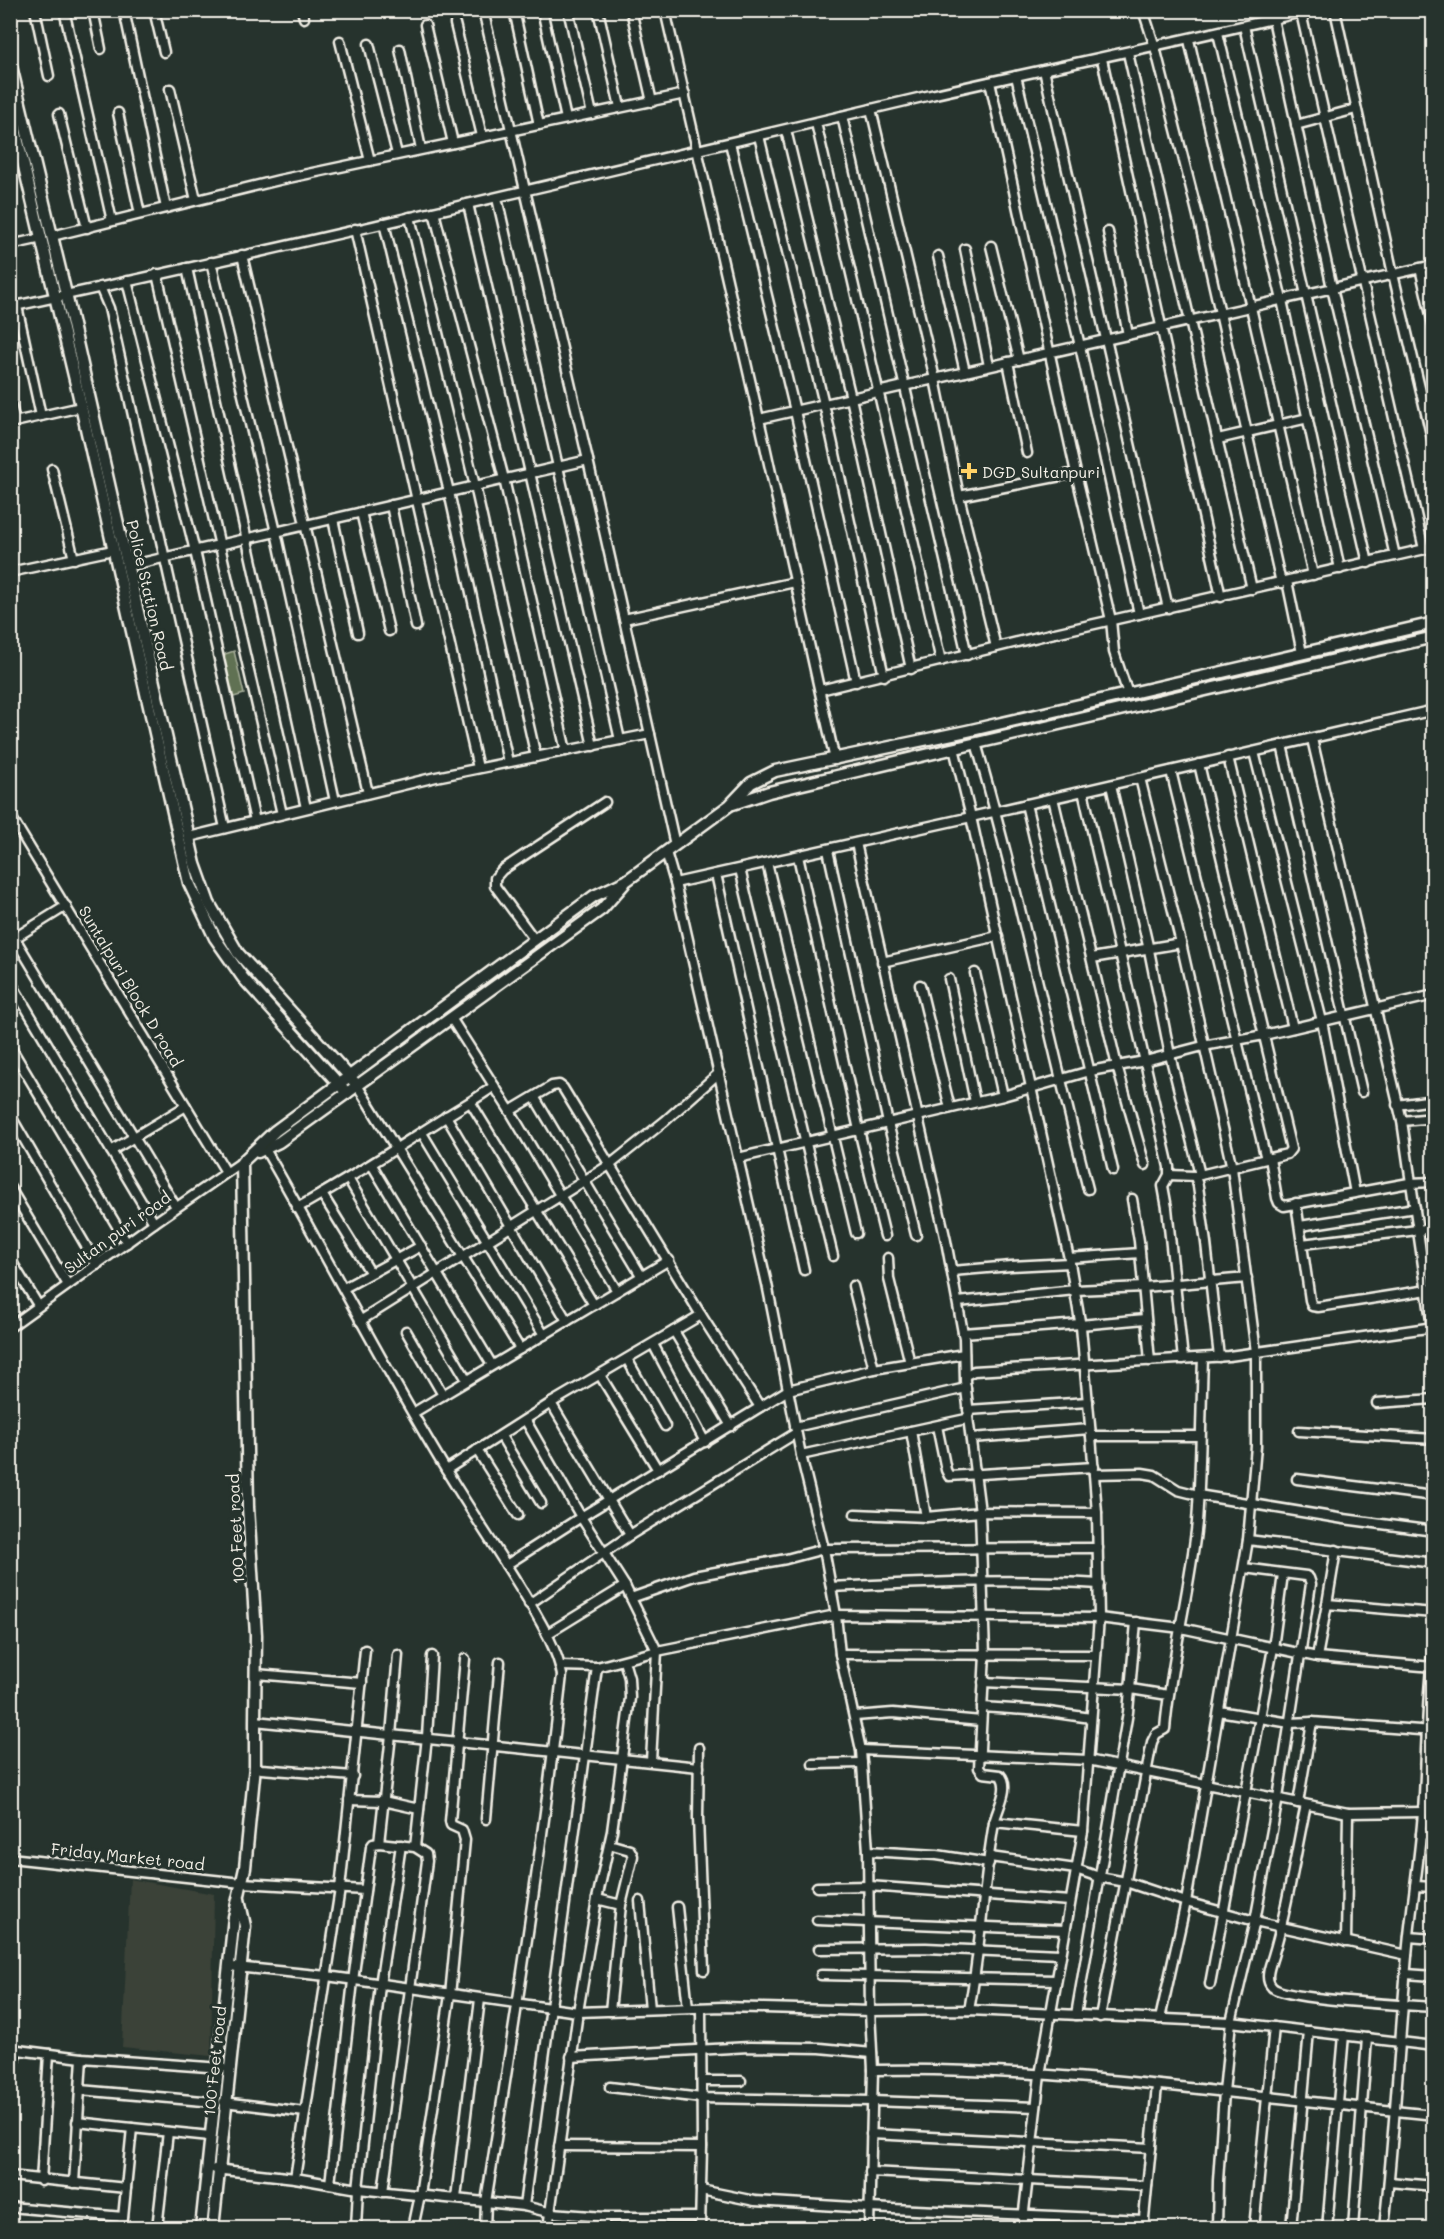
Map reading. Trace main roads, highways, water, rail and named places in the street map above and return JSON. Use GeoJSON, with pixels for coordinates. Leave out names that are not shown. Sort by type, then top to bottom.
{"type":"FeatureCollection","features":[{"type":"Feature","properties":{"kind":"place","name":"DGD Sultanpuri"},"geometry":{"type":"Point","coordinates":[969,471]}}]}
